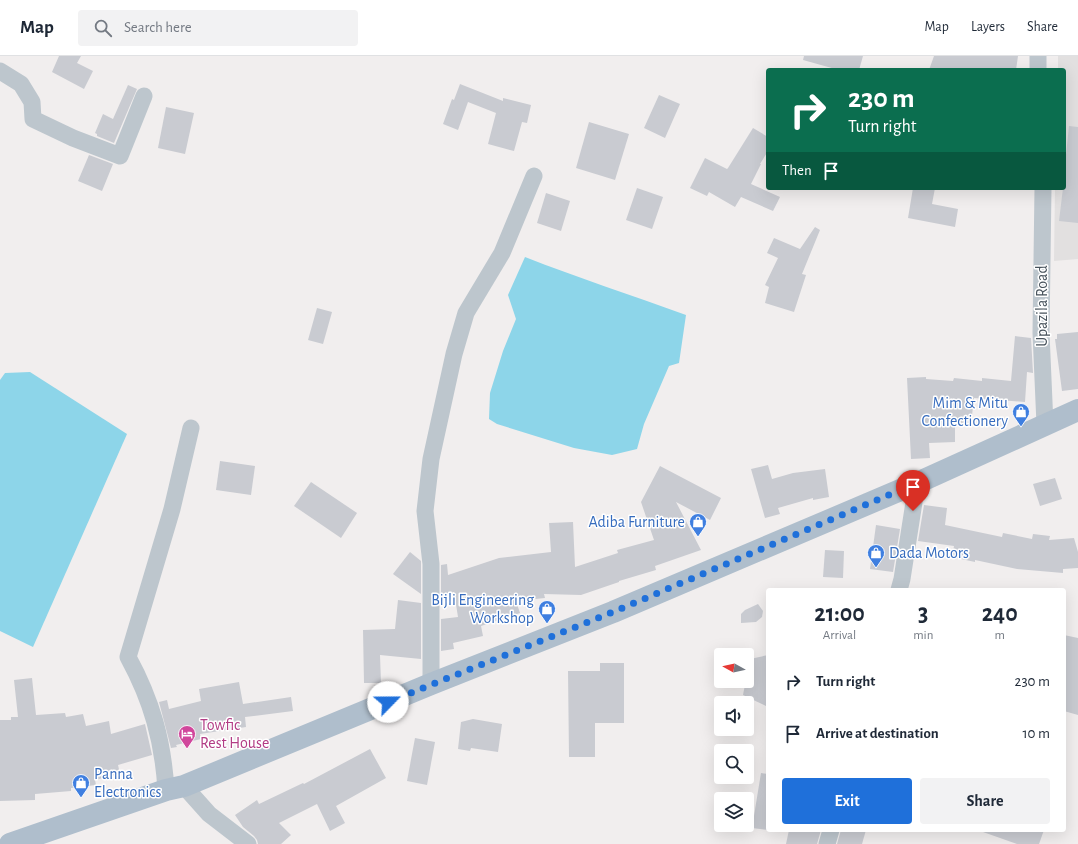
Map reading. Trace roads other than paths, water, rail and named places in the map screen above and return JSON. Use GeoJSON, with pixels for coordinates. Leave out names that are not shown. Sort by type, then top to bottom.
{"type":"FeatureCollection","features":[{"type":"Feature","properties":{"kind":"main road"},"geometry":{"type":"LineString","coordinates":[[10,844],[175,788],[613,612],[917,483],[1078,410]]}},
{"type":"Feature","properties":{"kind":"street"},"geometry":{"type":"LineString","coordinates":[[1038,56],[1038,68]]}},
{"type":"Feature","properties":{"kind":"street"},"geometry":{"type":"LineString","coordinates":[[0,71],[21,84],[32,102],[33,119],[73,138],[120,156],[144,96]]}},
{"type":"Feature","properties":{"kind":"street"},"geometry":{"type":"LineString","coordinates":[[431,684],[431,564],[425,511],[431,458],[443,411],[454,354],[466,313],[502,253],[534,176]]}},
{"type":"Feature","properties":{"kind":"street","name":"Upazila Road"},"geometry":{"type":"LineString","coordinates":[[1043,190],[1042,333],[1045,425]]}},
{"type":"Feature","properties":{"kind":"street"},"geometry":{"type":"LineString","coordinates":[[191,428],[172,509],[128,657],[154,713],[164,761],[175,788],[248,844]]}},
{"type":"Feature","properties":{"kind":"street"},"geometry":{"type":"LineString","coordinates":[[900,588],[917,483]]}},
{"type":"Feature","properties":{"kind":"street"},"geometry":{"type":"LineString","coordinates":[[827,844],[830,832]]}},
{"type":"Feature","properties":{"kind":"water"},"geometry":{"type":"Polygon","coordinates":[[[525,257],[686,315],[679,363],[669,366],[644,424],[637,449],[612,455],[574,448],[497,424],[489,419],[490,393],[503,351],[516,319],[508,295],[525,257]]]}},
{"type":"Feature","properties":{"kind":"water"},"geometry":{"type":"Polygon","coordinates":[[[30,372],[127,434],[33,647],[0,631],[0,380],[5,373],[30,372]]]}},
{"type":"Feature","properties":{"kind":"place","name":"Mim & Mitu Confectionery"},"geometry":{"type":"Point","coordinates":[1021,427]}},
{"type":"Feature","properties":{"kind":"place","name":"Adiba Furniture"},"geometry":{"type":"Point","coordinates":[698,537]}},
{"type":"Feature","properties":{"kind":"place","name":"Dada Motors"},"geometry":{"type":"Point","coordinates":[876,568]}},
{"type":"Feature","properties":{"kind":"place","name":"Bijli Engineering Workshop"},"geometry":{"type":"Point","coordinates":[547,624]}},
{"type":"Feature","properties":{"kind":"place","name":"Towfic Rest House"},"geometry":{"type":"Point","coordinates":[187,749]}},
{"type":"Feature","properties":{"kind":"place","name":"Panna Electronics"},"geometry":{"type":"Point","coordinates":[81,798]}}]}
